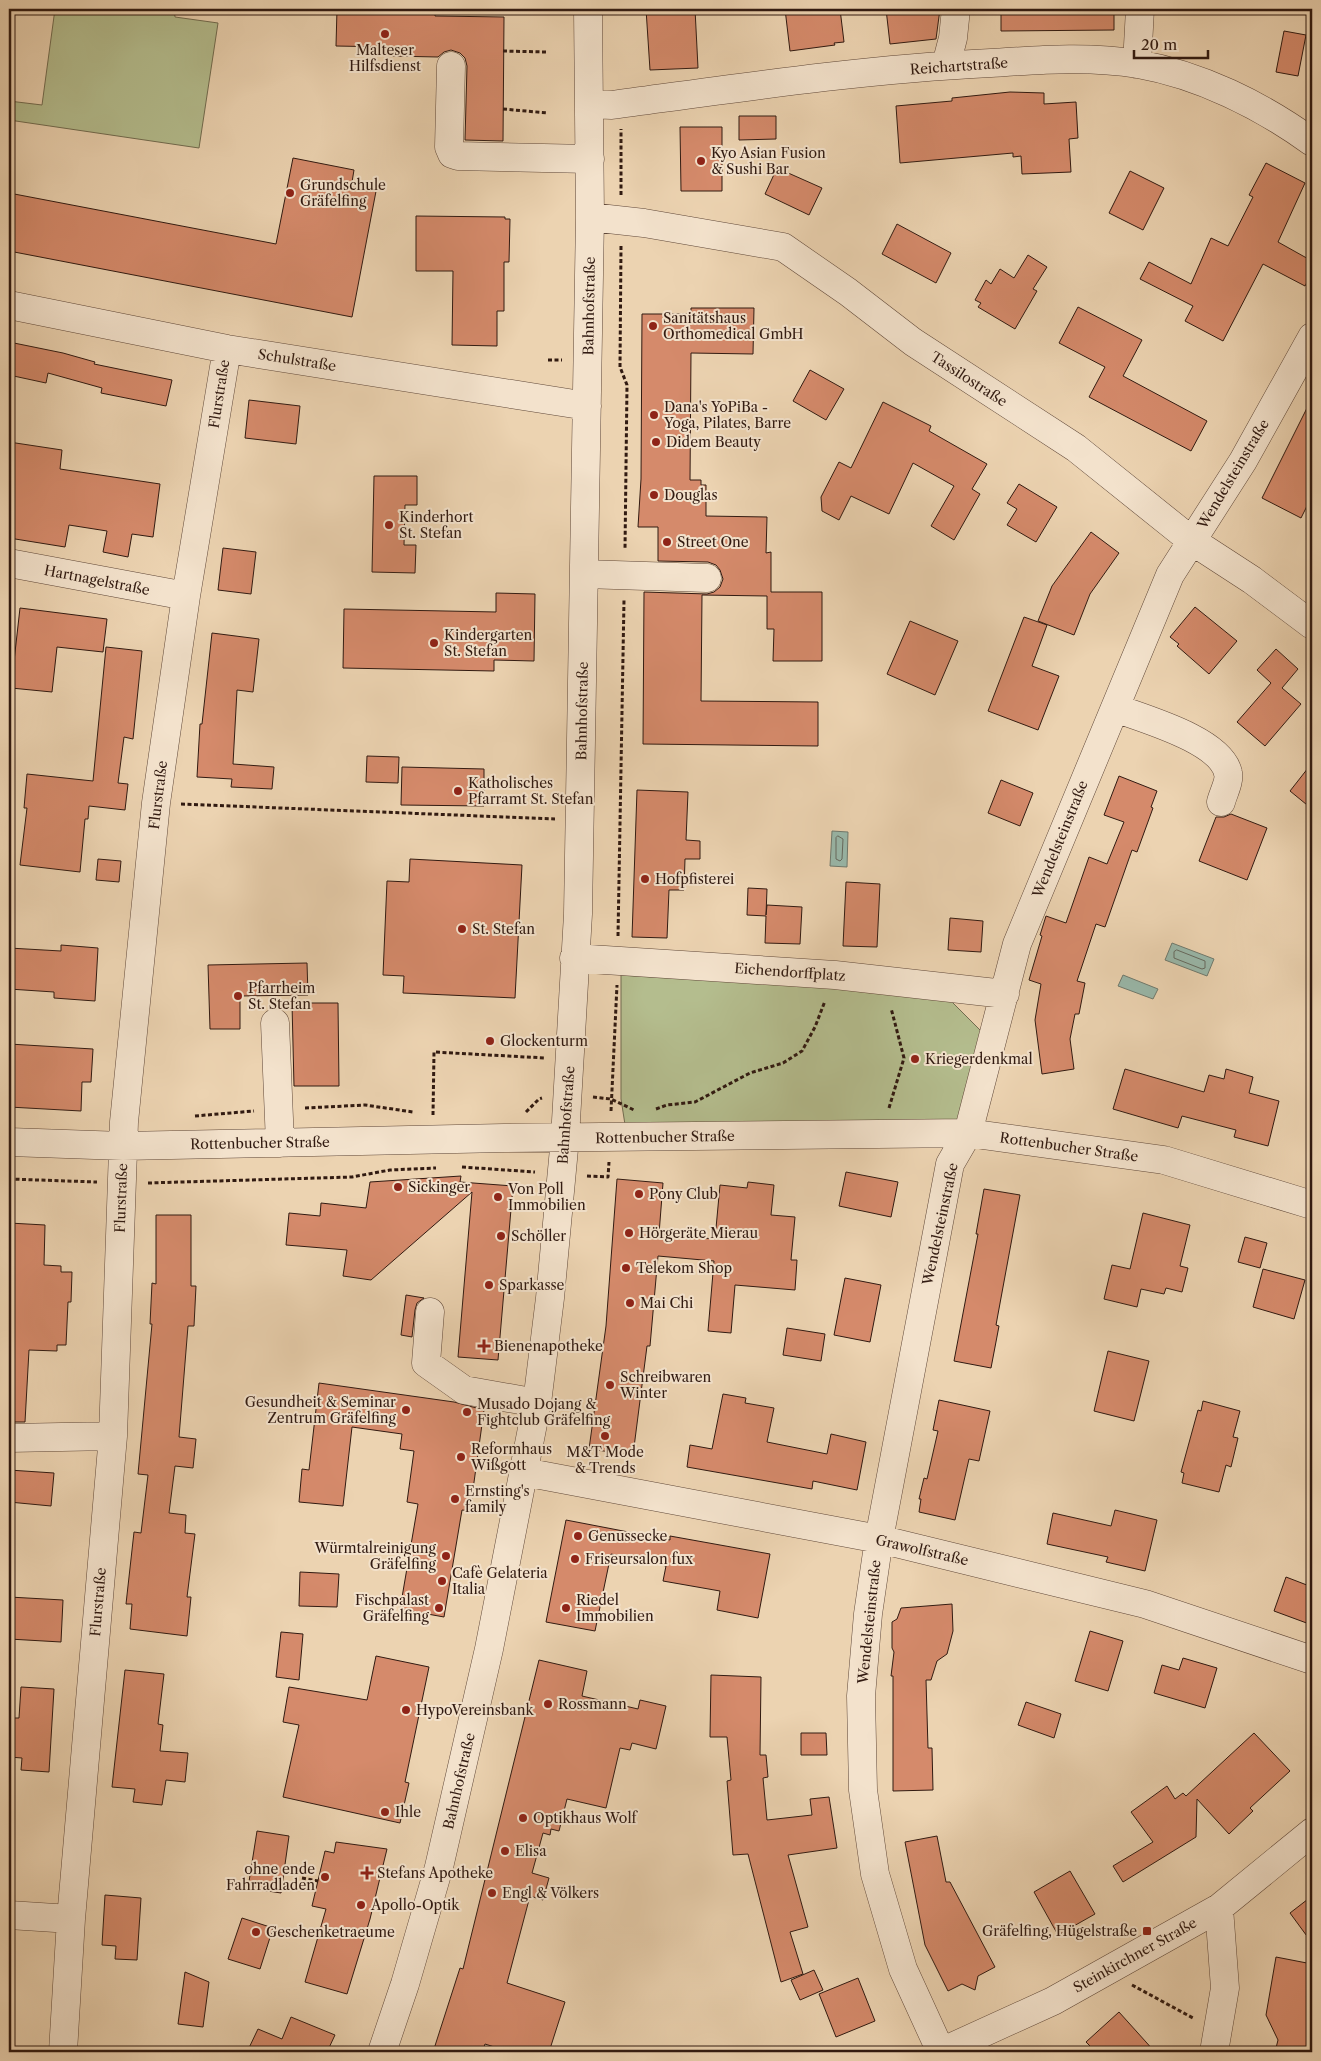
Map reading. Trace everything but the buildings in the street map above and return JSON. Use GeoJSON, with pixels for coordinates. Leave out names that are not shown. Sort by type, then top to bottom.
{"type":"FeatureCollection","features":[{"type":"Feature","properties":{"kind":"street","name":"Bahnhofstraße"},"geometry":{"type":"LineString","coordinates":[[382,2052],[406,1984],[442,1858],[490,1649],[537,1403],[550,1298],[568,1094],[580,820],[590,217],[588,9]]}},
{"type":"Feature","properties":{"kind":"street"},"geometry":{"type":"LineString","coordinates":[[946,65],[953,38],[956,9]]}},
{"type":"Feature","properties":{"kind":"street"},"geometry":{"type":"LineString","coordinates":[[1137,64],[1140,9]]}},
{"type":"Feature","properties":{"kind":"street","name":"Reichartstraße"},"geometry":{"type":"LineString","coordinates":[[589,104],[621,103],[946,65],[1033,61],[1094,61],[1137,64],[1197,80],[1283,120],[1312,142]]}},
{"type":"Feature","properties":{"kind":"street"},"geometry":{"type":"LineString","coordinates":[[451,66],[450,148],[452,154],[458,156],[590,159]]}},
{"type":"Feature","properties":{"kind":"street","name":"Tassilostraße"},"geometry":{"type":"LineString","coordinates":[[590,217],[621,220],[783,247],[848,292],[913,342],[1076,448],[1192,541],[1252,580],[1312,625]]}},
{"type":"Feature","properties":{"kind":"street","name":"Schulstraße"},"geometry":{"type":"LineString","coordinates":[[9,305],[227,349],[587,406]]}},
{"type":"Feature","properties":{"kind":"street","name":"Wendelsteinstraße"},"geometry":{"type":"LineString","coordinates":[[941,2052],[900,1960],[875,1874],[863,1790],[861,1696],[868,1614],[878,1540],[950,1164],[968,1133],[1017,944],[1170,575],[1243,462],[1312,337]]}},
{"type":"Feature","properties":{"kind":"street","name":"Flurstraße"},"geometry":{"type":"LineString","coordinates":[[63,2052],[71,1919],[113,1436],[123,1146],[156,803],[186,596],[227,349]]}},
{"type":"Feature","properties":{"kind":"street","name":"Hartnagelstraße"},"geometry":{"type":"LineString","coordinates":[[9,563],[186,596]]}},
{"type":"Feature","properties":{"kind":"street"},"geometry":{"type":"LineString","coordinates":[[584,574],[707,578]]}},
{"type":"Feature","properties":{"kind":"street"},"geometry":{"type":"LineString","coordinates":[[1115,708],[1191,737],[1210,748],[1224,761],[1229,775],[1221,802]]}},
{"type":"Feature","properties":{"kind":"street","name":"Eichendorffplatz"},"geometry":{"type":"LineString","coordinates":[[574,958],[835,975],[1005,994]]}},
{"type":"Feature","properties":{"kind":"street"},"geometry":{"type":"LineString","coordinates":[[275,1023],[280,1143]]}},
{"type":"Feature","properties":{"kind":"street","name":"Rottenbucher Straße"},"geometry":{"type":"LineString","coordinates":[[9,1142],[123,1146],[280,1143],[436,1123],[565,1138],[968,1133],[1164,1160],[1312,1205]]}},
{"type":"Feature","properties":{"kind":"street"},"geometry":{"type":"LineString","coordinates":[[430,1312],[426,1363],[464,1390],[537,1403]]}},
{"type":"Feature","properties":{"kind":"street"},"geometry":{"type":"LineString","coordinates":[[9,1438],[113,1436]]}},
{"type":"Feature","properties":{"kind":"street","name":"Grawolfstraße"},"geometry":{"type":"LineString","coordinates":[[524,1472],[878,1540],[1145,1604],[1312,1660]]}},
{"type":"Feature","properties":{"kind":"street","name":"Steinkirchner Straße"},"geometry":{"type":"LineString","coordinates":[[941,2052],[1052,2001],[1219,1908],[1312,1832]]}},
{"type":"Feature","properties":{"kind":"street"},"geometry":{"type":"LineString","coordinates":[[1216,2042],[1225,1988],[1219,1908]]}},
{"type":"Feature","properties":{"kind":"street"},"geometry":{"type":"LineString","coordinates":[[9,1915],[71,1919]]}},
{"type":"Feature","properties":{"kind":"path"},"geometry":{"type":"LineString","coordinates":[[503,51],[547,52]]}},
{"type":"Feature","properties":{"kind":"path"},"geometry":{"type":"LineString","coordinates":[[454,1167],[608,1177],[618,961],[627,385],[620,367],[621,103]]}},
{"type":"Feature","properties":{"kind":"path"},"geometry":{"type":"LineString","coordinates":[[503,109],[548,112]]}},
{"type":"Feature","properties":{"kind":"path"},"geometry":{"type":"LineString","coordinates":[[156,803],[580,820]]}},
{"type":"Feature","properties":{"kind":"path"},"geometry":{"type":"LineString","coordinates":[[652,1111],[667,1105],[695,1102],[750,1073],[783,1063],[802,1050],[815,1027],[835,975]]}},
{"type":"Feature","properties":{"kind":"path"},"geometry":{"type":"LineString","coordinates":[[881,1135],[904,1058],[884,980]]}},
{"type":"Feature","properties":{"kind":"path"},"geometry":{"type":"LineString","coordinates":[[436,1123],[434,1052],[570,1059]]}},
{"type":"Feature","properties":{"kind":"path"},"geometry":{"type":"LineString","coordinates":[[520,1118],[539,1099],[568,1094],[611,1099],[636,1110]]}},
{"type":"Feature","properties":{"kind":"path"},"geometry":{"type":"LineString","coordinates":[[193,1116],[366,1105],[414,1112]]}},
{"type":"Feature","properties":{"kind":"path"},"geometry":{"type":"LineString","coordinates":[[423,1114],[436,1123]]}},
{"type":"Feature","properties":{"kind":"path"},"geometry":{"type":"LineString","coordinates":[[9,1179],[121,1183],[307,1180],[352,1178],[390,1170],[445,1167]]}},
{"type":"Feature","properties":{"kind":"path"},"geometry":{"type":"LineString","coordinates":[[302,1878],[318,1881]]}},
{"type":"Feature","properties":{"kind":"path"},"geometry":{"type":"LineString","coordinates":[[1106,1971],[1216,2042]]}},
{"type":"Feature","properties":{"kind":"green space"},"geometry":{"type":"Polygon","coordinates":[[[55,9],[112,9],[148,13],[150,9],[174,9],[175,17],[218,23],[199,148],[9,120],[9,101],[42,105],[55,9]]]}},
{"type":"Feature","properties":{"kind":"green space"},"geometry":{"type":"Polygon","coordinates":[[[621,975],[944,994],[983,1033],[959,1123],[626,1131],[621,1099],[621,975]]]}},
{"type":"Feature","properties":{"kind":"water"},"geometry":{"type":"Polygon","coordinates":[[[832,831],[848,832],[847,867],[830,866],[832,831]]]}},
{"type":"Feature","properties":{"kind":"water"},"geometry":{"type":"Polygon","coordinates":[[[1172,943],[1214,959],[1207,976],[1165,960],[1172,943]]]}},
{"type":"Feature","properties":{"kind":"water"},"geometry":{"type":"Polygon","coordinates":[[[1123,975],[1158,989],[1153,999],[1118,986],[1123,975]]]}},
{"type":"Feature","properties":{"kind":"place","name":"Malteser Hilfsdienst"},"geometry":{"type":"Point","coordinates":[385,34]}},
{"type":"Feature","properties":{"kind":"place","name":"Kyo Asian Fusion & Sushi Bar"},"geometry":{"type":"Point","coordinates":[701,161]}},
{"type":"Feature","properties":{"kind":"place","name":"Grundschule Gräfelfing"},"geometry":{"type":"Point","coordinates":[290,193]}},
{"type":"Feature","properties":{"kind":"place","name":"Sanitätshaus Orthomedical GmbH"},"geometry":{"type":"Point","coordinates":[653,326]}},
{"type":"Feature","properties":{"kind":"place","name":"Dana's YoPiBa - Yoga, Pilates, Barre"},"geometry":{"type":"Point","coordinates":[654,415]}},
{"type":"Feature","properties":{"kind":"place","name":"Didem Beauty"},"geometry":{"type":"Point","coordinates":[656,442]}},
{"type":"Feature","properties":{"kind":"place","name":"Douglas"},"geometry":{"type":"Point","coordinates":[654,495]}},
{"type":"Feature","properties":{"kind":"place","name":"Kinderhort St. Stefan"},"geometry":{"type":"Point","coordinates":[389,525]}},
{"type":"Feature","properties":{"kind":"place","name":"Street One"},"geometry":{"type":"Point","coordinates":[667,542]}},
{"type":"Feature","properties":{"kind":"place","name":"Kindergarten St. Stefan"},"geometry":{"type":"Point","coordinates":[434,643]}},
{"type":"Feature","properties":{"kind":"place","name":"Katholisches Pfarramt St. Stefan"},"geometry":{"type":"Point","coordinates":[458,791]}},
{"type":"Feature","properties":{"kind":"place","name":"Hofpfisterei"},"geometry":{"type":"Point","coordinates":[645,879]}},
{"type":"Feature","properties":{"kind":"place","name":"St. Stefan"},"geometry":{"type":"Point","coordinates":[462,929]}},
{"type":"Feature","properties":{"kind":"place","name":"Pfarrheim St. Stefan"},"geometry":{"type":"Point","coordinates":[238,996]}},
{"type":"Feature","properties":{"kind":"place","name":"Glockenturm"},"geometry":{"type":"Point","coordinates":[490,1041]}},
{"type":"Feature","properties":{"kind":"place","name":"Kriegerdenkmal"},"geometry":{"type":"Point","coordinates":[915,1059]}},
{"type":"Feature","properties":{"kind":"place","name":"Sickinger"},"geometry":{"type":"Point","coordinates":[398,1187]}},
{"type":"Feature","properties":{"kind":"place","name":"Pony Club"},"geometry":{"type":"Point","coordinates":[639,1194]}},
{"type":"Feature","properties":{"kind":"place","name":"Von Poll Immobilien"},"geometry":{"type":"Point","coordinates":[498,1197]}},
{"type":"Feature","properties":{"kind":"place","name":"Hörgeräte Mierau"},"geometry":{"type":"Point","coordinates":[629,1233]}},
{"type":"Feature","properties":{"kind":"place","name":"Schöller"},"geometry":{"type":"Point","coordinates":[501,1236]}},
{"type":"Feature","properties":{"kind":"place","name":"Telekom Shop"},"geometry":{"type":"Point","coordinates":[626,1268]}},
{"type":"Feature","properties":{"kind":"place","name":"Sparkasse"},"geometry":{"type":"Point","coordinates":[489,1285]}},
{"type":"Feature","properties":{"kind":"place","name":"Mai Chi"},"geometry":{"type":"Point","coordinates":[630,1303]}},
{"type":"Feature","properties":{"kind":"place","name":"Bienenapotheke"},"geometry":{"type":"Point","coordinates":[484,1346]}},
{"type":"Feature","properties":{"kind":"place","name":"Schreibwaren Winter"},"geometry":{"type":"Point","coordinates":[610,1385]}},
{"type":"Feature","properties":{"kind":"place","name":"Gesundheit & Seminar Zentrum Gräfelfing"},"geometry":{"type":"Point","coordinates":[406,1410]}},
{"type":"Feature","properties":{"kind":"place","name":"Musado Dojang & Fightclub Gräfelfing"},"geometry":{"type":"Point","coordinates":[467,1412]}},
{"type":"Feature","properties":{"kind":"place","name":"M&T Mode & Trends"},"geometry":{"type":"Point","coordinates":[605,1436]}},
{"type":"Feature","properties":{"kind":"place","name":"Reformhaus Wißgott"},"geometry":{"type":"Point","coordinates":[461,1457]}},
{"type":"Feature","properties":{"kind":"place","name":"Ernsting's family"},"geometry":{"type":"Point","coordinates":[455,1499]}},
{"type":"Feature","properties":{"kind":"place","name":"Genussecke"},"geometry":{"type":"Point","coordinates":[578,1536]}},
{"type":"Feature","properties":{"kind":"place","name":"Würmtalreinigung Gräfelfing"},"geometry":{"type":"Point","coordinates":[446,1556]}},
{"type":"Feature","properties":{"kind":"place","name":"Friseursalon fux"},"geometry":{"type":"Point","coordinates":[575,1559]}},
{"type":"Feature","properties":{"kind":"place","name":"Cafè Gelateria Italia"},"geometry":{"type":"Point","coordinates":[442,1581]}},
{"type":"Feature","properties":{"kind":"place","name":"Fischpalast Gräfelfing"},"geometry":{"type":"Point","coordinates":[439,1608]}},
{"type":"Feature","properties":{"kind":"place","name":"Riedel Immobilien"},"geometry":{"type":"Point","coordinates":[566,1608]}},
{"type":"Feature","properties":{"kind":"place","name":"Rossmann"},"geometry":{"type":"Point","coordinates":[548,1704]}},
{"type":"Feature","properties":{"kind":"place","name":"HypoVereinsbank"},"geometry":{"type":"Point","coordinates":[406,1710]}},
{"type":"Feature","properties":{"kind":"place","name":"Ihle"},"geometry":{"type":"Point","coordinates":[385,1812]}},
{"type":"Feature","properties":{"kind":"place","name":"Optikhaus Wolf"},"geometry":{"type":"Point","coordinates":[523,1818]}},
{"type":"Feature","properties":{"kind":"place","name":"Elisa"},"geometry":{"type":"Point","coordinates":[505,1851]}},
{"type":"Feature","properties":{"kind":"place","name":"Stefans Apotheke"},"geometry":{"type":"Point","coordinates":[367,1873]}},
{"type":"Feature","properties":{"kind":"place","name":"ohne ende Fahrradladen"},"geometry":{"type":"Point","coordinates":[325,1877]}},
{"type":"Feature","properties":{"kind":"place","name":"Engl & Völkers"},"geometry":{"type":"Point","coordinates":[492,1893]}},
{"type":"Feature","properties":{"kind":"place","name":"Apollo-Optik"},"geometry":{"type":"Point","coordinates":[361,1905]}},
{"type":"Feature","properties":{"kind":"place","name":"Gräfelfing, Hügelstraße"},"geometry":{"type":"Point","coordinates":[1147,1931]}},
{"type":"Feature","properties":{"kind":"place","name":"Geschenketraeume"},"geometry":{"type":"Point","coordinates":[256,1932]}}]}
